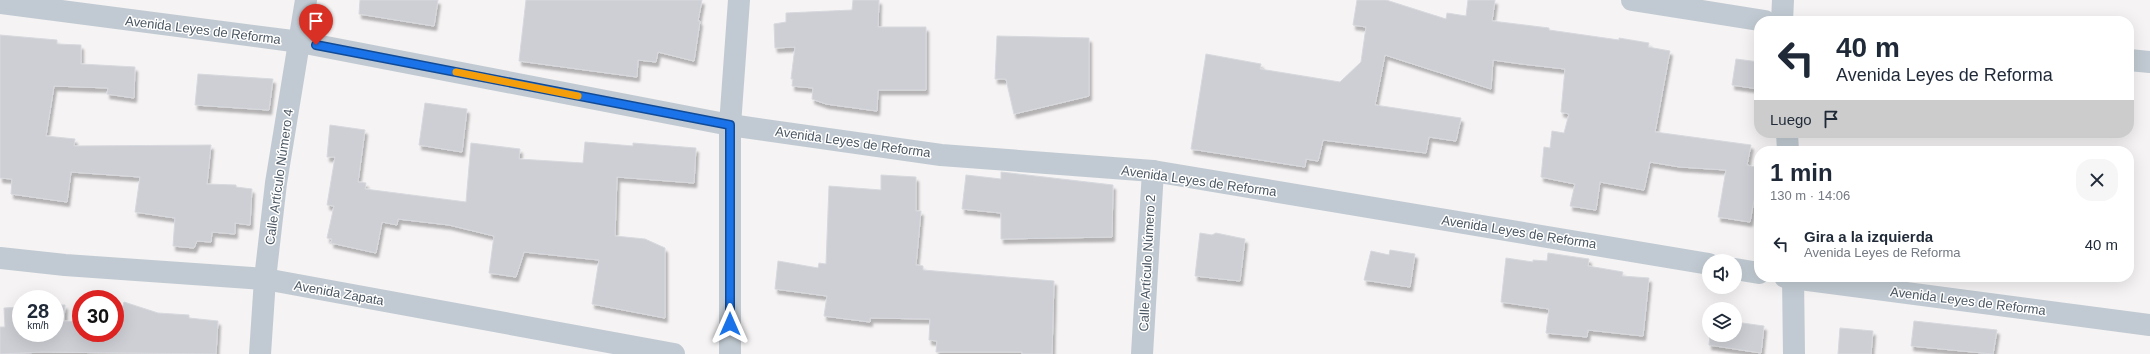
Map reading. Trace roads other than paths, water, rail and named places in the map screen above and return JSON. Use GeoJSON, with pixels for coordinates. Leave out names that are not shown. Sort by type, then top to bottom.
{"type":"FeatureCollection","features":[{"type":"Feature","properties":{"kind":"street","name":"Calle Artículo Número 4"},"geometry":{"type":"LineString","coordinates":[[260,354],[265,279],[276,183],[306,0]]}},
{"type":"Feature","properties":{"kind":"street"},"geometry":{"type":"LineString","coordinates":[[730,354],[730,125],[739,0]]}},
{"type":"Feature","properties":{"kind":"street"},"geometry":{"type":"LineString","coordinates":[[1632,0],[1754,19]]}},
{"type":"Feature","properties":{"kind":"street"},"geometry":{"type":"LineString","coordinates":[[1782,16],[1783,0]]}},
{"type":"Feature","properties":{"kind":"street","name":"Avenida Leyes de Reforma"},"geometry":{"type":"LineString","coordinates":[[0,3],[300,42],[730,125],[941,155],[1153,171],[1702,263]]}},
{"type":"Feature","properties":{"kind":"street"},"geometry":{"type":"LineString","coordinates":[[2134,60],[2150,62]]}},
{"type":"Feature","properties":{"kind":"street","name":"Calle Artículo Número 2"},"geometry":{"type":"LineString","coordinates":[[1142,354],[1153,171]]}},
{"type":"Feature","properties":{"kind":"street","name":"Avenida Zapata"},"geometry":{"type":"LineString","coordinates":[[0,258],[65,265],[265,279],[674,354]]}},
{"type":"Feature","properties":{"kind":"street"},"geometry":{"type":"LineString","coordinates":[[1742,270],[1754,272]]}},
{"type":"Feature","properties":{"kind":"street"},"geometry":{"type":"LineString","coordinates":[[1791,282],[1794,354]]}},
{"type":"Feature","properties":{"kind":"street","name":"Avenida Leyes de Reforma"},"geometry":{"type":"LineString","coordinates":[[1828,282],[2150,325]]}}]}
